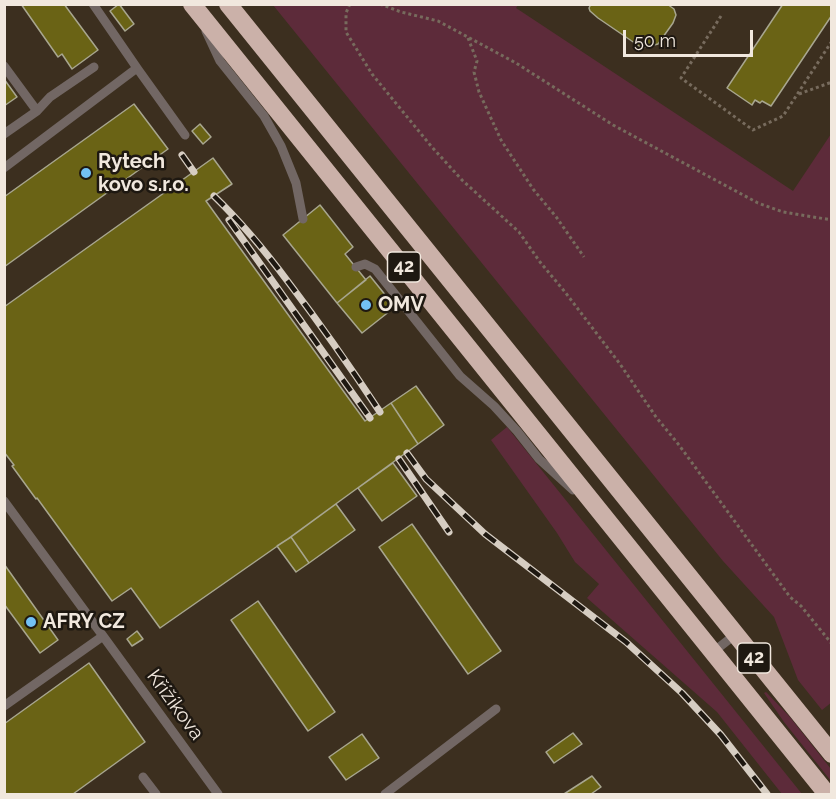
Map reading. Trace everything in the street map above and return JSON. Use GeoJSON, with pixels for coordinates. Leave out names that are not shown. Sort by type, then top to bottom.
{"type":"FeatureCollection","features":[{"type":"Feature","properties":{"kind":"highway","name":"42"},"geometry":{"type":"LineString","coordinates":[[194,7],[827,795]]}},
{"type":"Feature","properties":{"kind":"highway","name":"42"},"geometry":{"type":"LineString","coordinates":[[233,9],[831,753]]}},
{"type":"Feature","properties":{"kind":"lane"},"geometry":{"type":"LineString","coordinates":[[93,4],[185,135]]}},
{"type":"Feature","properties":{"kind":"lane"},"geometry":{"type":"LineString","coordinates":[[194,7],[220,62],[264,116],[281,146],[296,183],[303,219]]}},
{"type":"Feature","properties":{"kind":"lane"},"geometry":{"type":"LineString","coordinates":[[4,66],[37,111]]}},
{"type":"Feature","properties":{"kind":"lane"},"geometry":{"type":"LineString","coordinates":[[4,134],[94,67]]}},
{"type":"Feature","properties":{"kind":"lane"},"geometry":{"type":"LineString","coordinates":[[4,168],[137,68]]}},
{"type":"Feature","properties":{"kind":"lane"},"geometry":{"type":"LineString","coordinates":[[356,267],[365,264],[375,269],[460,376],[506,418],[539,459],[612,525]]}},
{"type":"Feature","properties":{"kind":"lane","name":"Křížíkova"},"geometry":{"type":"LineString","coordinates":[[4,501],[219,795]]}},
{"type":"Feature","properties":{"kind":"lane"},"geometry":{"type":"LineString","coordinates":[[713,652],[736,634]]}},
{"type":"Feature","properties":{"kind":"lane"},"geometry":{"type":"LineString","coordinates":[[4,706],[103,636]]}},
{"type":"Feature","properties":{"kind":"lane"},"geometry":{"type":"LineString","coordinates":[[385,795],[496,709]]}},
{"type":"Feature","properties":{"kind":"lane"},"geometry":{"type":"LineString","coordinates":[[143,777],[156,795]]}},
{"type":"Feature","properties":{"kind":"path"},"geometry":{"type":"LineString","coordinates":[[350,4],[346,13],[346,32],[372,74],[462,180],[519,232],[620,364],[656,417],[680,445],[790,597],[801,606],[831,644]]}},
{"type":"Feature","properties":{"kind":"path"},"geometry":{"type":"LineString","coordinates":[[380,4],[438,21],[516,63],[613,125],[758,203],[783,212],[831,220]]}},
{"type":"Feature","properties":{"kind":"path"},"geometry":{"type":"LineString","coordinates":[[721,16],[681,78],[753,130],[783,116],[831,41]]}},
{"type":"Feature","properties":{"kind":"path"},"geometry":{"type":"LineString","coordinates":[[468,39],[477,61],[474,72],[479,92],[501,140],[533,189],[584,257]]}},
{"type":"Feature","properties":{"kind":"path"},"geometry":{"type":"LineString","coordinates":[[797,94],[831,82]]}},
{"type":"Feature","properties":{"kind":"shaded area"},"geometry":{"type":"Polygon","coordinates":[[[273,5],[518,5],[516,8],[793,191],[831,134],[832,702],[822,710],[798,680],[774,617],[723,561],[273,5]]]}},
{"type":"Feature","properties":{"kind":"shaded area"},"geometry":{"type":"Polygon","coordinates":[[[507,427],[802,794],[782,794],[717,712],[587,598],[599,584],[575,562],[491,440],[507,427]]]}},
{"type":"Feature","properties":{"kind":"shaded area"},"geometry":{"type":"Polygon","coordinates":[[[766,692],[789,716],[831,769],[831,781],[784,722],[764,693],[766,692]]]}},
{"type":"Feature","properties":{"kind":"building"},"geometry":{"type":"Polygon","coordinates":[[[21,4],[64,4],[98,50],[72,69],[62,54],[58,57],[21,4]]]}},
{"type":"Feature","properties":{"kind":"building"},"geometry":{"type":"Polygon","coordinates":[[[119,4],[134,24],[125,31],[110,11],[119,4]]]}},
{"type":"Feature","properties":{"kind":"building"},"geometry":{"type":"Polygon","coordinates":[[[591,4],[667,4],[674,9],[676,15],[658,44],[642,48],[598,18],[590,11],[591,4]]]}},
{"type":"Feature","properties":{"kind":"building"},"geometry":{"type":"Polygon","coordinates":[[[783,4],[832,4],[832,15],[771,106],[755,100],[752,105],[727,88],[783,4]]]}},
{"type":"Feature","properties":{"kind":"building"},"geometry":{"type":"Polygon","coordinates":[[[4,79],[17,97],[4,106],[4,79]]]}},
{"type":"Feature","properties":{"kind":"building","name":"Rytech kovo s.r.o."},"geometry":{"type":"Polygon","coordinates":[[[134,104],[168,149],[4,267],[4,197],[134,104]]]}},
{"type":"Feature","properties":{"kind":"building"},"geometry":{"type":"Polygon","coordinates":[[[200,124],[211,137],[203,144],[192,131],[200,124]]]}},
{"type":"Feature","properties":{"kind":"building"},"geometry":{"type":"Polygon","coordinates":[[[213,158],[232,184],[206,201],[365,421],[391,403],[418,444],[160,628],[131,588],[112,601],[4,452],[4,307],[213,158]]]}},
{"type":"Feature","properties":{"kind":"building"},"geometry":{"type":"Polygon","coordinates":[[[320,205],[353,247],[345,254],[366,280],[337,303],[283,235],[320,205]]]}},
{"type":"Feature","properties":{"kind":"building","name":"OMV"},"geometry":{"type":"Polygon","coordinates":[[[370,276],[395,307],[362,333],[337,303],[370,276]]]}},
{"type":"Feature","properties":{"kind":"building"},"geometry":{"type":"Polygon","coordinates":[[[416,386],[444,425],[418,444],[391,403],[416,386]]]}},
{"type":"Feature","properties":{"kind":"building"},"geometry":{"type":"Polygon","coordinates":[[[393,463],[417,496],[382,521],[358,488],[393,463]]]}},
{"type":"Feature","properties":{"kind":"building"},"geometry":{"type":"Polygon","coordinates":[[[336,504],[355,530],[309,563],[291,537],[336,504]]]}},
{"type":"Feature","properties":{"kind":"building"},"geometry":{"type":"Polygon","coordinates":[[[412,524],[501,651],[468,674],[379,547],[412,524]]]}},
{"type":"Feature","properties":{"kind":"building"},"geometry":{"type":"Polygon","coordinates":[[[291,537],[309,563],[296,572],[277,546],[291,537]]]}},
{"type":"Feature","properties":{"kind":"building","name":"AFRY CZ"},"geometry":{"type":"Polygon","coordinates":[[[4,564],[58,640],[40,653],[4,604],[4,564]]]}},
{"type":"Feature","properties":{"kind":"building"},"geometry":{"type":"Polygon","coordinates":[[[258,601],[335,712],[308,731],[231,620],[258,601]]]}},
{"type":"Feature","properties":{"kind":"building"},"geometry":{"type":"Polygon","coordinates":[[[137,631],[143,639],[132,646],[127,639],[137,631]]]}},
{"type":"Feature","properties":{"kind":"building"},"geometry":{"type":"Polygon","coordinates":[[[89,663],[145,742],[73,794],[4,794],[4,724],[89,663]]]}},
{"type":"Feature","properties":{"kind":"building"},"geometry":{"type":"Polygon","coordinates":[[[573,733],[582,744],[554,763],[546,752],[573,733]]]}},
{"type":"Feature","properties":{"kind":"building"},"geometry":{"type":"Polygon","coordinates":[[[362,734],[379,758],[346,780],[329,757],[362,734]]]}},
{"type":"Feature","properties":{"kind":"building"},"geometry":{"type":"Polygon","coordinates":[[[592,776],[601,787],[591,794],[564,794],[592,776]]]}},
{"type":"Feature","properties":{"kind":"railway"},"geometry":{"type":"LineString","coordinates":[[182,155],[194,172]]}},
{"type":"Feature","properties":{"kind":"railway"},"geometry":{"type":"LineString","coordinates":[[214,196],[244,227],[280,271],[380,412]]}},
{"type":"Feature","properties":{"kind":"railway"},"geometry":{"type":"LineString","coordinates":[[229,220],[370,418]]}},
{"type":"Feature","properties":{"kind":"railway"},"geometry":{"type":"LineString","coordinates":[[407,453],[426,479],[485,534],[626,642],[682,693],[721,735],[767,794]]}},
{"type":"Feature","properties":{"kind":"railway"},"geometry":{"type":"LineString","coordinates":[[399,459],[449,532]]}},
{"type":"Feature","properties":{"kind":"place","name":"Rytech kovo s.r.o."},"geometry":{"type":"Point","coordinates":[86,173]}},
{"type":"Feature","properties":{"kind":"place","name":"OMV"},"geometry":{"type":"Point","coordinates":[366,305]}},
{"type":"Feature","properties":{"kind":"place","name":"AFRY CZ"},"geometry":{"type":"Point","coordinates":[31,622]}}]}
